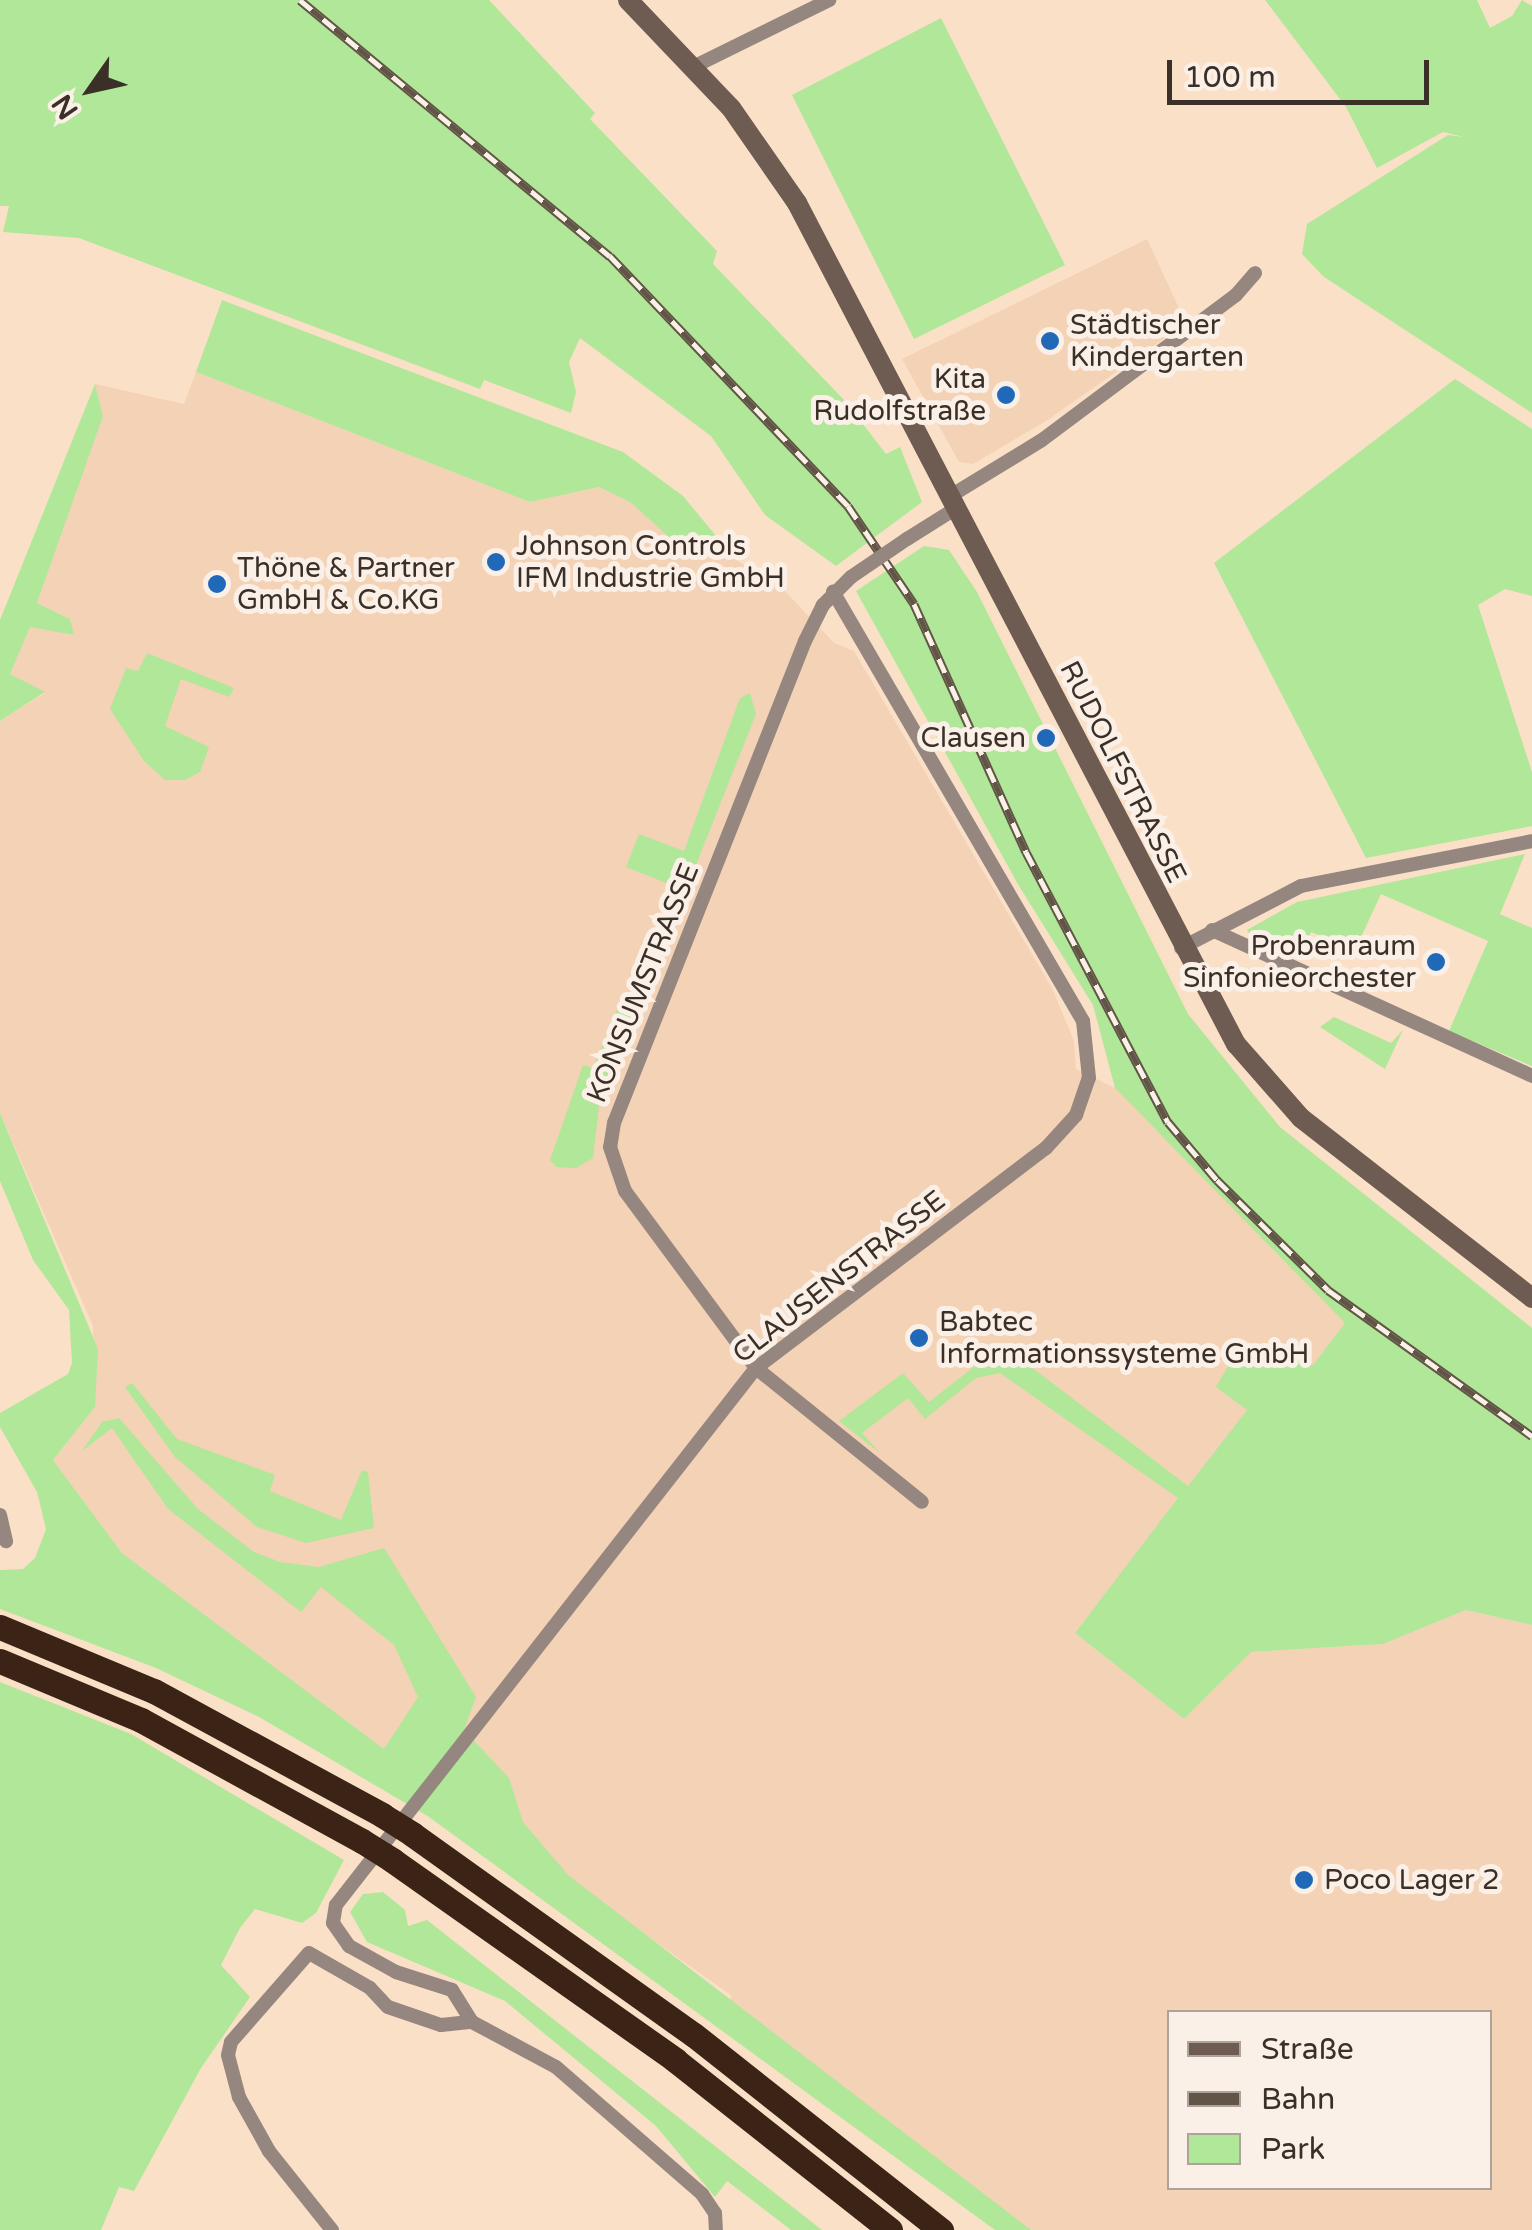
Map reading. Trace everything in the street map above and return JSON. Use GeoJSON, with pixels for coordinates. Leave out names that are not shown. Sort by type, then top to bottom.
{"type":"FeatureCollection","features":[{"type":"Feature","properties":{"kind":"highway"},"geometry":{"type":"LineString","coordinates":[[0,1627],[154,1691],[412,1834],[694,2035],[940,2230]]}},
{"type":"Feature","properties":{"kind":"highway"},"geometry":{"type":"LineString","coordinates":[[0,1661],[141,1720],[392,1860],[675,2060],[890,2230]]}},
{"type":"Feature","properties":{"kind":"street"},"geometry":{"type":"LineString","coordinates":[[693,67],[829,0]]}},
{"type":"Feature","properties":{"kind":"street","name":"RUDOLFSTRASSE"},"geometry":{"type":"LineString","coordinates":[[638,4],[771,159],[955,501],[1181,948],[1236,1044],[1301,1118],[1532,1298]]}},
{"type":"Feature","properties":{"kind":"street"},"geometry":{"type":"LineString","coordinates":[[955,501],[1236,296],[1255,273]]}},
{"type":"Feature","properties":{"kind":"street","name":"KONSUMSTRASSE"},"geometry":{"type":"LineString","coordinates":[[922,1502],[756,1368],[626,1191],[610,1147],[614,1123],[805,641],[834,592],[955,501]]}},
{"type":"Feature","properties":{"kind":"street","name":"CLAUSENSTRASSE"},"geometry":{"type":"LineString","coordinates":[[472,2022],[452,1990],[396,1972],[349,1946],[334,1923],[334,1910],[756,1368],[1046,1148],[1076,1116],[1089,1078],[1083,1021],[834,592]]}},
{"type":"Feature","properties":{"kind":"street"},"geometry":{"type":"LineString","coordinates":[[1181,948],[1301,886],[1532,841]]}},
{"type":"Feature","properties":{"kind":"street"},"geometry":{"type":"LineString","coordinates":[[1212,930],[1532,1076]]}},
{"type":"Feature","properties":{"kind":"street"},"geometry":{"type":"LineString","coordinates":[[0,1515],[6,1541]]}},
{"type":"Feature","properties":{"kind":"street"},"geometry":{"type":"LineString","coordinates":[[332,2230],[289,2183],[233,2083],[231,2042],[309,1953],[370,1988],[388,2008],[441,2025],[472,2022],[556,2067],[657,2148],[715,2213],[716,2230]]}},
{"type":"Feature","properties":{"kind":"shaded area","name":"Städtischer Kindergarten"},"geometry":{"type":"Polygon","coordinates":[[[1147,239],[1186,323],[1046,421],[973,464],[959,462],[902,359],[1147,239]]]}},
{"type":"Feature","properties":{"kind":"shaded area"},"geometry":{"type":"Polygon","coordinates":[[[196,372],[530,502],[599,487],[630,502],[672,540],[736,560],[781,587],[834,643],[854,651],[1053,990],[1074,1041],[1076,1069],[1115,1088],[1346,1323],[1313,1365],[1248,1409],[1075,1633],[1184,1719],[1250,1652],[1383,1644],[1466,1610],[1532,1625],[1532,2230],[1031,2230],[1020,2225],[729,2000],[732,1996],[384,1749],[122,1553],[53,1460],[95,1407],[93,1326],[0,1113],[0,721],[45,693],[10,674],[30,626],[73,635],[70,619],[37,603],[102,416],[95,384],[184,404],[196,372]]]}},
{"type":"Feature","properties":{"kind":"green space"},"geometry":{"type":"Polygon","coordinates":[[[0,0],[489,0],[595,113],[590,119],[717,251],[713,264],[846,402],[886,454],[900,447],[922,502],[836,566],[765,515],[711,436],[580,338],[569,362],[576,392],[571,413],[484,380],[480,389],[79,238],[3,232],[9,206],[0,206],[0,0]]]}},
{"type":"Feature","properties":{"kind":"green space"},"geometry":{"type":"Polygon","coordinates":[[[1265,0],[1477,0],[1490,28],[1512,16],[1522,0],[1532,6],[1532,413],[1324,277],[1302,254],[1307,224],[1448,135],[1464,137],[1443,132],[1377,168],[1346,107],[1265,0]]]}},
{"type":"Feature","properties":{"kind":"green space"},"geometry":{"type":"Polygon","coordinates":[[[941,18],[1065,265],[914,339],[792,95],[941,18]]]}},
{"type":"Feature","properties":{"kind":"green space"},"geometry":{"type":"Polygon","coordinates":[[[222,300],[623,452],[683,496],[736,560],[672,540],[630,502],[599,487],[530,502],[196,372],[222,300]]]}},
{"type":"Feature","properties":{"kind":"green space"},"geometry":{"type":"Polygon","coordinates":[[[1455,379],[1532,429],[1532,596],[1505,589],[1478,605],[1532,772],[1532,826],[1366,858],[1214,563],[1455,379]]]}},
{"type":"Feature","properties":{"kind":"green space"},"geometry":{"type":"Polygon","coordinates":[[[95,384],[103,416],[37,603],[70,619],[74,635],[30,627],[10,674],[45,692],[0,721],[0,620],[95,384]]]}},
{"type":"Feature","properties":{"kind":"green space"},"geometry":{"type":"Polygon","coordinates":[[[924,546],[949,550],[977,592],[1188,1014],[1280,1127],[1532,1328],[1532,1625],[1466,1610],[1383,1644],[1251,1652],[1184,1719],[1075,1633],[1178,1498],[1000,1373],[976,1378],[925,1419],[908,1398],[862,1433],[880,1453],[839,1421],[903,1373],[929,1402],[1002,1345],[1188,1486],[1247,1410],[1216,1387],[1239,1347],[1313,1365],[1345,1323],[1115,1088],[1093,1005],[1019,886],[856,591],[924,546]]]}},
{"type":"Feature","properties":{"kind":"green space"},"geometry":{"type":"Polygon","coordinates":[[[147,653],[234,688],[229,697],[181,679],[165,726],[209,747],[200,772],[185,780],[165,780],[144,761],[110,709],[126,668],[138,671],[147,653]]]}},
{"type":"Feature","properties":{"kind":"green space"},"geometry":{"type":"Polygon","coordinates":[[[750,693],[756,714],[690,880],[674,886],[626,867],[639,834],[684,851],[740,698],[750,693]]]}},
{"type":"Feature","properties":{"kind":"green space"},"geometry":{"type":"Polygon","coordinates":[[[1525,854],[1500,914],[1532,928],[1532,1066],[1449,1031],[1488,941],[1381,894],[1355,950],[1311,932],[1298,959],[1252,939],[1247,930],[1297,902],[1525,854]]]}},
{"type":"Feature","properties":{"kind":"green space"},"geometry":{"type":"Polygon","coordinates":[[[623,994],[637,1011],[599,1106],[593,1158],[576,1168],[556,1167],[550,1160],[583,1065],[593,1068],[623,994]]]}},
{"type":"Feature","properties":{"kind":"green space"},"geometry":{"type":"Polygon","coordinates":[[[1334,1017],[1391,1043],[1403,1030],[1385,1069],[1320,1027],[1334,1017]]]}},
{"type":"Feature","properties":{"kind":"green space"},"geometry":{"type":"Polygon","coordinates":[[[0,1113],[98,1349],[95,1407],[53,1460],[122,1553],[384,1749],[418,1697],[394,1645],[321,1587],[301,1612],[168,1509],[112,1428],[82,1451],[102,1422],[119,1418],[198,1509],[254,1552],[280,1562],[319,1567],[384,1548],[476,1697],[464,1730],[509,1778],[523,1822],[568,1875],[1031,2230],[995,2230],[429,1817],[259,1717],[156,1668],[0,1609],[0,1570],[23,1569],[35,1558],[46,1529],[37,1492],[0,1427],[0,1413],[68,1374],[72,1363],[69,1310],[33,1260],[0,1181],[0,1113]]]}},
{"type":"Feature","properties":{"kind":"green space"},"geometry":{"type":"Polygon","coordinates":[[[132,1383],[177,1439],[275,1475],[270,1491],[341,1520],[362,1470],[368,1472],[374,1528],[306,1543],[257,1527],[175,1457],[125,1387],[132,1383]]]}},
{"type":"Feature","properties":{"kind":"green space"},"geometry":{"type":"Polygon","coordinates":[[[0,1682],[131,1734],[344,1860],[316,1913],[302,1923],[255,1909],[240,1928],[221,1965],[250,1997],[201,2068],[134,2191],[119,2187],[101,2230],[0,2230],[0,1682]]]}},
{"type":"Feature","properties":{"kind":"green space"},"geometry":{"type":"Polygon","coordinates":[[[383,1892],[405,1910],[408,1926],[427,1920],[822,2230],[791,2230],[727,2181],[715,2197],[656,2126],[505,2001],[367,1942],[350,1912],[363,1894],[383,1892]]]}},
{"type":"Feature","properties":{"kind":"railway"},"geometry":{"type":"LineString","coordinates":[[300,0],[610,256],[848,506],[914,604],[1026,852],[1168,1122],[1217,1180],[1328,1290],[1532,1436]]}},
{"type":"Feature","properties":{"kind":"place","name":"Städtischer Kindergarten"},"geometry":{"type":"Point","coordinates":[1050,341]}},
{"type":"Feature","properties":{"kind":"place","name":"Kita Rudolfstraße"},"geometry":{"type":"Point","coordinates":[1006,395]}},
{"type":"Feature","properties":{"kind":"place","name":"Johnson Controls IFM Industrie GmbH"},"geometry":{"type":"Point","coordinates":[496,562]}},
{"type":"Feature","properties":{"kind":"place","name":"Thöne & Partner GmbH & Co.KG"},"geometry":{"type":"Point","coordinates":[217,584]}},
{"type":"Feature","properties":{"kind":"place","name":"Clausen"},"geometry":{"type":"Point","coordinates":[1046,738]}},
{"type":"Feature","properties":{"kind":"place","name":"Probenraum Sinfonieorchester"},"geometry":{"type":"Point","coordinates":[1436,962]}},
{"type":"Feature","properties":{"kind":"place","name":"Babtec Informationssysteme GmbH"},"geometry":{"type":"Point","coordinates":[919,1338]}},
{"type":"Feature","properties":{"kind":"place","name":"Poco Lager 2"},"geometry":{"type":"Point","coordinates":[1304,1880]}}]}
